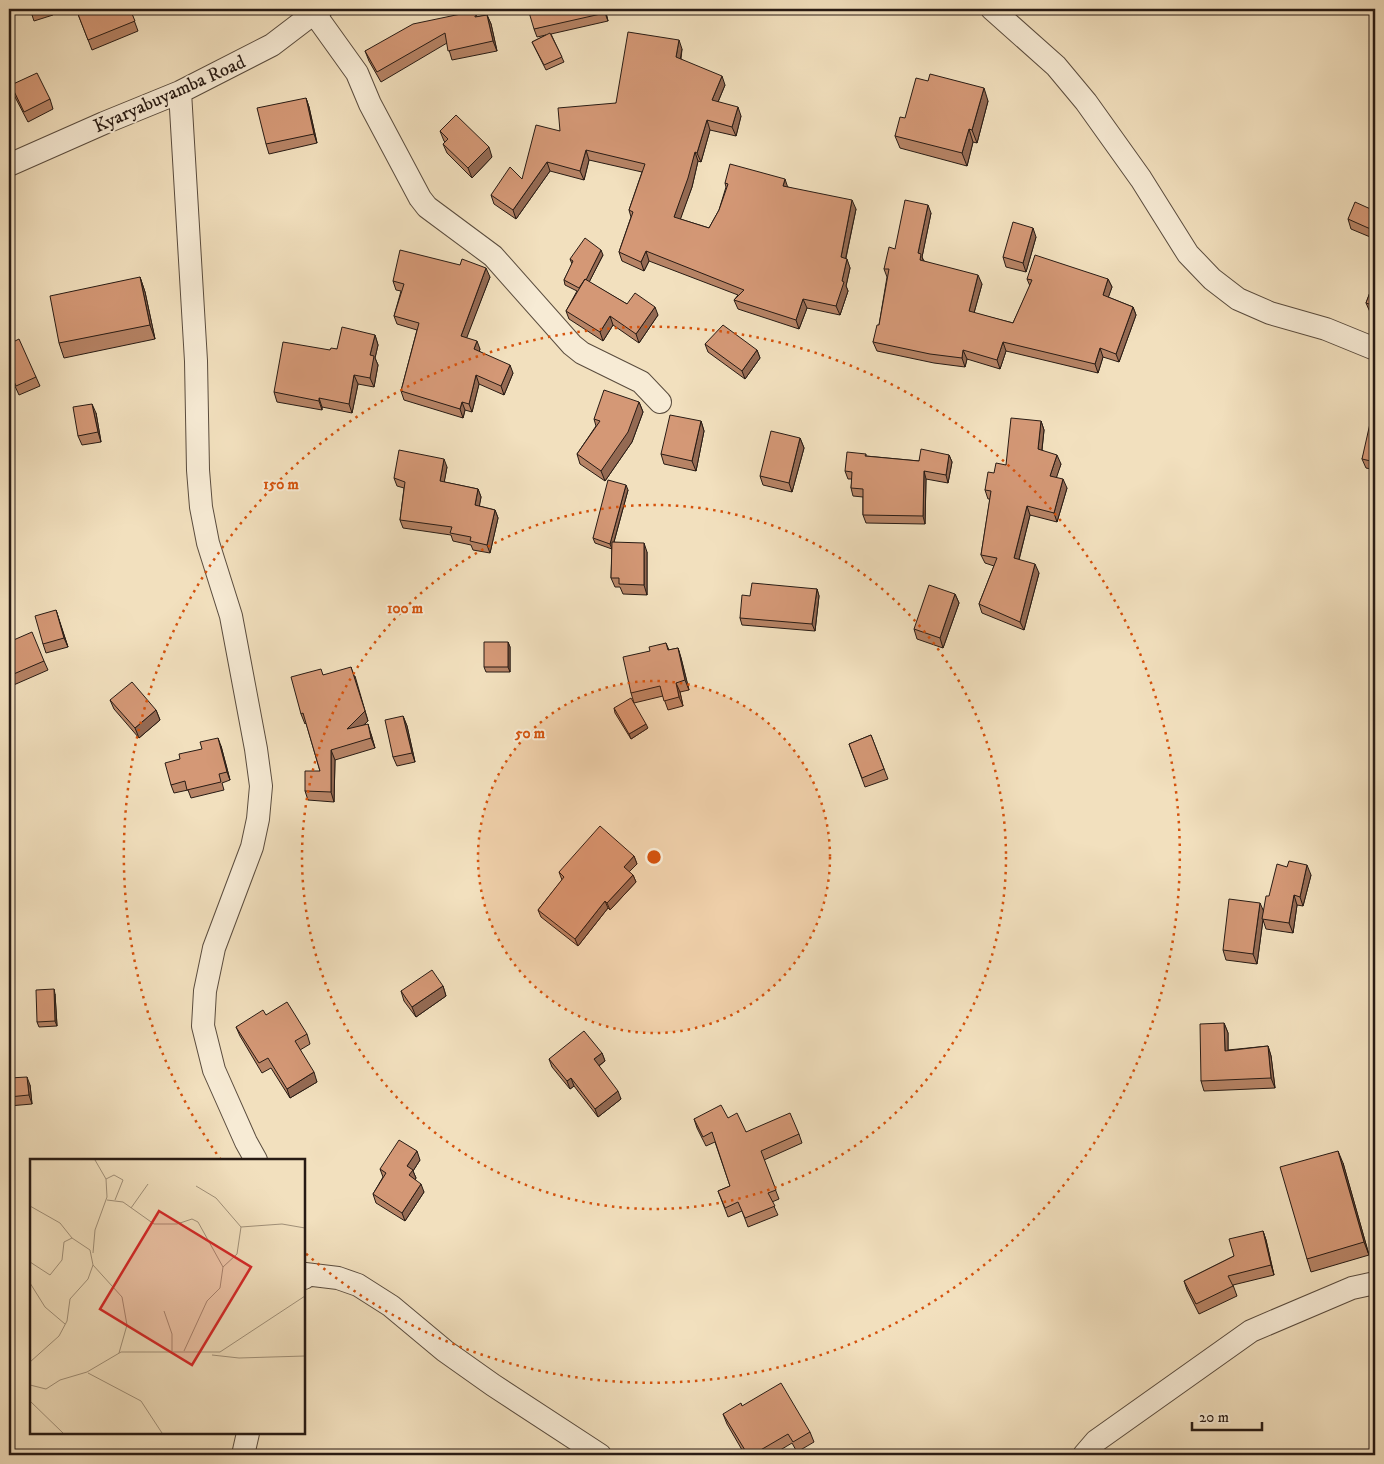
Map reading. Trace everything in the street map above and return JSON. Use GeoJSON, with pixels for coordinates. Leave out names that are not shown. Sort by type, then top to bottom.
{"type":"FeatureCollection","features":[{"type":"Feature","properties":{"kind":"street"},"geometry":{"type":"LineString","coordinates":[[992,9],[1056,66],[1086,102],[1141,179],[1188,254],[1212,280],[1238,299],[1270,313],[1326,329],[1375,349]]}},
{"type":"Feature","properties":{"kind":"street"},"geometry":{"type":"LineString","coordinates":[[318,11],[357,73],[374,112],[420,198],[427,207],[493,256],[572,346],[582,353],[641,382],[660,402]]}},
{"type":"Feature","properties":{"kind":"street","name":"Kyaryabuyamba Road"},"geometry":{"type":"LineString","coordinates":[[9,165],[180,92],[272,46],[318,11]]}},
{"type":"Feature","properties":{"kind":"street"},"geometry":{"type":"LineString","coordinates":[[180,92],[196,351],[198,470],[202,508],[208,543],[231,616],[256,749],[261,786],[258,818],[252,847],[214,948],[205,991],[203,1026],[214,1070],[255,1159]]}},
{"type":"Feature","properties":{"kind":"street"},"geometry":{"type":"LineString","coordinates":[[305,1274],[338,1278],[358,1285],[391,1306],[445,1351],[493,1385],[600,1455]]}},
{"type":"Feature","properties":{"kind":"street"},"geometry":{"type":"LineString","coordinates":[[1084,1455],[1096,1441],[1251,1331],[1352,1288],[1375,1283]]}},
{"type":"Feature","properties":{"kind":"street"},"geometry":{"type":"LineString","coordinates":[[243,1455],[248,1434]]}},
{"type":"Feature","properties":{"kind":"building"},"geometry":{"type":"Polygon","coordinates":[[[30,9],[48,9],[32,15],[30,9]]]}},
{"type":"Feature","properties":{"kind":"building"},"geometry":{"type":"Polygon","coordinates":[[[76,9],[130,9],[135,21],[88,40],[76,9]]]}},
{"type":"Feature","properties":{"kind":"building"},"geometry":{"type":"Polygon","coordinates":[[[528,9],[604,9],[605,13],[534,29],[528,9]]]}},
{"type":"Feature","properties":{"kind":"building"},"geometry":{"type":"Polygon","coordinates":[[[475,11],[477,15],[475,17],[487,15],[493,41],[448,51],[445,33],[377,72],[365,51],[413,24],[475,11]]]}},
{"type":"Feature","properties":{"kind":"building"},"geometry":{"type":"Polygon","coordinates":[[[628,32],[679,40],[676,57],[722,76],[712,100],[738,107],[732,127],[707,120],[674,217],[709,228],[719,210],[728,184],[725,183],[730,164],[785,179],[783,186],[852,200],[841,257],[847,259],[842,281],[844,282],[836,306],[803,299],[796,320],[734,300],[744,290],[646,251],[641,262],[619,252],[633,212],[629,210],[645,164],[586,150],[580,171],[547,162],[513,210],[491,195],[510,167],[522,179],[536,125],[560,131],[558,108],[616,103],[628,32]]]}},
{"type":"Feature","properties":{"kind":"building"},"geometry":{"type":"Polygon","coordinates":[[[550,33],[562,57],[544,65],[532,42],[550,33]]]}},
{"type":"Feature","properties":{"kind":"building"},"geometry":{"type":"Polygon","coordinates":[[[37,73],[50,99],[24,112],[11,85],[37,73]]]}},
{"type":"Feature","properties":{"kind":"building"},"geometry":{"type":"Polygon","coordinates":[[[930,74],[984,88],[972,130],[969,129],[962,153],[895,136],[900,117],[905,118],[916,78],[928,81],[930,74]]]}},
{"type":"Feature","properties":{"kind":"building"},"geometry":{"type":"Polygon","coordinates":[[[306,98],[314,134],[266,144],[257,108],[306,98]]]}},
{"type":"Feature","properties":{"kind":"building"},"geometry":{"type":"Polygon","coordinates":[[[456,115],[489,147],[468,168],[443,144],[448,139],[440,131],[456,115]]]}},
{"type":"Feature","properties":{"kind":"building"},"geometry":{"type":"Polygon","coordinates":[[[905,200],[928,205],[918,253],[921,254],[920,260],[978,275],[969,311],[1013,323],[1032,280],[1027,279],[1035,255],[1108,279],[1103,295],[1133,307],[1116,354],[1100,348],[1095,364],[1003,342],[997,360],[963,350],[962,358],[930,354],[873,342],[877,325],[879,325],[889,269],[884,269],[889,247],[895,249],[905,200]]]}},
{"type":"Feature","properties":{"kind":"building"},"geometry":{"type":"Polygon","coordinates":[[[1355,202],[1375,211],[1375,231],[1348,219],[1355,202]]]}},
{"type":"Feature","properties":{"kind":"building"},"geometry":{"type":"Polygon","coordinates":[[[1013,222],[1033,228],[1023,263],[1003,257],[1013,222]]]}},
{"type":"Feature","properties":{"kind":"building"},"geometry":{"type":"Polygon","coordinates":[[[585,238],[601,250],[586,280],[579,288],[564,280],[573,261],[570,259],[585,238]]]}},
{"type":"Feature","properties":{"kind":"building"},"geometry":{"type":"Polygon","coordinates":[[[400,250],[460,265],[462,259],[486,268],[461,336],[477,341],[474,349],[510,365],[501,386],[476,375],[469,404],[462,402],[460,409],[401,391],[419,323],[394,316],[404,284],[393,281],[400,250]]]}},
{"type":"Feature","properties":{"kind":"building"},"geometry":{"type":"Polygon","coordinates":[[[140,277],[150,325],[59,343],[50,296],[140,277]]]}},
{"type":"Feature","properties":{"kind":"building"},"geometry":{"type":"Polygon","coordinates":[[[585,279],[627,304],[635,293],[655,307],[636,334],[610,316],[600,332],[566,311],[585,279]]]}},
{"type":"Feature","properties":{"kind":"building"},"geometry":{"type":"Polygon","coordinates":[[[1375,279],[1375,306],[1366,303],[1375,279]]]}},
{"type":"Feature","properties":{"kind":"building"},"geometry":{"type":"Polygon","coordinates":[[[723,325],[757,350],[742,371],[705,344],[723,325]]]}},
{"type":"Feature","properties":{"kind":"building"},"geometry":{"type":"Polygon","coordinates":[[[342,327],[375,335],[370,355],[374,356],[370,378],[354,375],[349,404],[319,398],[319,401],[274,392],[283,342],[330,350],[331,348],[337,349],[342,327]]]}},
{"type":"Feature","properties":{"kind":"building"},"geometry":{"type":"Polygon","coordinates":[[[19,339],[36,377],[16,386],[9,370],[9,344],[19,339]]]}},
{"type":"Feature","properties":{"kind":"building"},"geometry":{"type":"Polygon","coordinates":[[[604,390],[639,402],[628,432],[601,471],[577,454],[600,421],[594,419],[604,390]]]}},
{"type":"Feature","properties":{"kind":"building"},"geometry":{"type":"Polygon","coordinates":[[[92,404],[98,432],[78,436],[73,407],[92,404]]]}},
{"type":"Feature","properties":{"kind":"building"},"geometry":{"type":"Polygon","coordinates":[[[670,415],[701,421],[692,461],[661,454],[670,415]]]}},
{"type":"Feature","properties":{"kind":"building"},"geometry":{"type":"Polygon","coordinates":[[[1011,418],[1041,421],[1038,449],[1057,455],[1050,476],[1063,479],[1054,513],[1027,506],[1014,558],[1035,564],[1020,622],[979,604],[997,558],[981,555],[991,491],[985,490],[988,472],[994,473],[996,463],[1006,465],[1011,418]]]}},
{"type":"Feature","properties":{"kind":"building"},"geometry":{"type":"Polygon","coordinates":[[[1371,419],[1375,420],[1375,462],[1362,459],[1371,419]]]}},
{"type":"Feature","properties":{"kind":"building"},"geometry":{"type":"Polygon","coordinates":[[[771,431],[800,438],[789,483],[760,476],[771,431]]]}},
{"type":"Feature","properties":{"kind":"building"},"geometry":{"type":"Polygon","coordinates":[[[921,449],[949,455],[946,475],[924,471],[923,516],[863,515],[863,489],[851,488],[852,472],[845,471],[847,452],[866,454],[865,456],[919,461],[921,449]]]}},
{"type":"Feature","properties":{"kind":"building"},"geometry":{"type":"Polygon","coordinates":[[[399,450],[444,459],[440,481],[478,489],[475,505],[495,510],[487,545],[470,541],[471,537],[450,533],[452,527],[400,520],[405,482],[394,478],[399,450]]]}},
{"type":"Feature","properties":{"kind":"building"},"geometry":{"type":"Polygon","coordinates":[[[608,480],[626,485],[610,544],[593,538],[608,480]]]}},
{"type":"Feature","properties":{"kind":"building"},"geometry":{"type":"Polygon","coordinates":[[[612,542],[644,543],[644,585],[619,584],[619,578],[611,578],[612,542]]]}},
{"type":"Feature","properties":{"kind":"building"},"geometry":{"type":"Polygon","coordinates":[[[752,583],[817,589],[812,624],[740,618],[742,595],[750,596],[752,583]]]}},
{"type":"Feature","properties":{"kind":"building"},"geometry":{"type":"Polygon","coordinates":[[[929,585],[955,594],[940,638],[914,629],[929,585]]]}},
{"type":"Feature","properties":{"kind":"building"},"geometry":{"type":"Polygon","coordinates":[[[56,610],[64,638],[43,644],[35,616],[56,610]]]}},
{"type":"Feature","properties":{"kind":"building"},"geometry":{"type":"Polygon","coordinates":[[[32,632],[44,661],[9,676],[9,642],[32,632]]]}},
{"type":"Feature","properties":{"kind":"building"},"geometry":{"type":"Polygon","coordinates":[[[484,642],[508,642],[508,667],[484,667],[484,642]]]}},
{"type":"Feature","properties":{"kind":"building"},"geometry":{"type":"Polygon","coordinates":[[[666,643],[668,650],[678,648],[685,680],[676,683],[679,697],[664,701],[660,686],[631,693],[623,657],[650,651],[649,647],[666,643]]]}},
{"type":"Feature","properties":{"kind":"building"},"geometry":{"type":"Polygon","coordinates":[[[351,667],[365,711],[347,729],[368,724],[371,738],[331,750],[331,792],[305,791],[305,771],[320,771],[291,677],[321,669],[323,675],[351,667]]]}},
{"type":"Feature","properties":{"kind":"building"},"geometry":{"type":"Polygon","coordinates":[[[132,682],[156,710],[135,728],[110,700],[132,682]]]}},
{"type":"Feature","properties":{"kind":"building"},"geometry":{"type":"Polygon","coordinates":[[[631,698],[646,724],[629,734],[614,708],[631,698]]]}},
{"type":"Feature","properties":{"kind":"building"},"geometry":{"type":"Polygon","coordinates":[[[403,716],[412,753],[393,757],[385,720],[403,716]]]}},
{"type":"Feature","properties":{"kind":"building"},"geometry":{"type":"Polygon","coordinates":[[[871,735],[884,769],[862,778],[849,744],[871,735]]]}},
{"type":"Feature","properties":{"kind":"building"},"geometry":{"type":"Polygon","coordinates":[[[218,738],[227,772],[219,774],[221,782],[187,790],[185,781],[171,785],[165,763],[180,759],[179,754],[202,749],[200,742],[218,738]]]}},
{"type":"Feature","properties":{"kind":"building"},"geometry":{"type":"Polygon","coordinates":[[[600,826],[634,856],[624,867],[633,875],[607,903],[605,901],[575,939],[538,910],[564,877],[559,872],[600,826]]]}},
{"type":"Feature","properties":{"kind":"building"},"geometry":{"type":"Polygon","coordinates":[[[1289,861],[1307,865],[1300,897],[1294,895],[1289,923],[1262,919],[1266,896],[1269,896],[1277,864],[1287,867],[1289,861]]]}},
{"type":"Feature","properties":{"kind":"building"},"geometry":{"type":"Polygon","coordinates":[[[1229,899],[1260,903],[1253,954],[1223,950],[1229,899]]]}},
{"type":"Feature","properties":{"kind":"building"},"geometry":{"type":"Polygon","coordinates":[[[432,970],[443,986],[412,1007],[401,991],[432,970]]]}},
{"type":"Feature","properties":{"kind":"building"},"geometry":{"type":"Polygon","coordinates":[[[54,989],[55,1021],[37,1022],[36,990],[54,989]]]}},
{"type":"Feature","properties":{"kind":"building"},"geometry":{"type":"Polygon","coordinates":[[[287,1002],[307,1034],[295,1041],[314,1072],[287,1089],[268,1058],[259,1063],[236,1027],[263,1010],[266,1015],[287,1002]]]}},
{"type":"Feature","properties":{"kind":"building"},"geometry":{"type":"Polygon","coordinates":[[[1224,1023],[1225,1051],[1268,1046],[1271,1078],[1201,1081],[1200,1024],[1224,1023]]]}},
{"type":"Feature","properties":{"kind":"building"},"geometry":{"type":"Polygon","coordinates":[[[584,1031],[602,1053],[594,1059],[618,1091],[595,1109],[571,1078],[567,1081],[549,1059],[584,1031]]]}},
{"type":"Feature","properties":{"kind":"building"},"geometry":{"type":"Polygon","coordinates":[[[27,1077],[29,1095],[9,1097],[9,1078],[27,1077]]]}},
{"type":"Feature","properties":{"kind":"building"},"geometry":{"type":"Polygon","coordinates":[[[721,1105],[728,1118],[737,1113],[746,1132],[790,1113],[799,1134],[761,1151],[776,1190],[768,1193],[775,1206],[745,1218],[738,1202],[725,1208],[718,1191],[730,1186],[712,1132],[703,1137],[694,1119],[721,1105]]]}},
{"type":"Feature","properties":{"kind":"building"},"geometry":{"type":"Polygon","coordinates":[[[399,1140],[417,1151],[407,1166],[413,1170],[409,1175],[421,1184],[402,1213],[373,1194],[386,1173],[380,1169],[399,1140]]]}},
{"type":"Feature","properties":{"kind":"building"},"geometry":{"type":"Polygon","coordinates":[[[1338,1151],[1364,1242],[1307,1259],[1280,1167],[1338,1151]]]}},
{"type":"Feature","properties":{"kind":"building"},"geometry":{"type":"Polygon","coordinates":[[[1263,1231],[1271,1265],[1228,1276],[1233,1286],[1196,1304],[1184,1281],[1234,1256],[1229,1239],[1263,1231]]]}},
{"type":"Feature","properties":{"kind":"building"},"geometry":{"type":"Polygon","coordinates":[[[1375,1365],[1375,1393],[1374,1393],[1375,1365]]]}},
{"type":"Feature","properties":{"kind":"building"},"geometry":{"type":"Polygon","coordinates":[[[781,1383],[810,1432],[793,1442],[788,1434],[752,1455],[748,1455],[723,1414],[741,1403],[742,1406],[781,1383]]]}}]}
